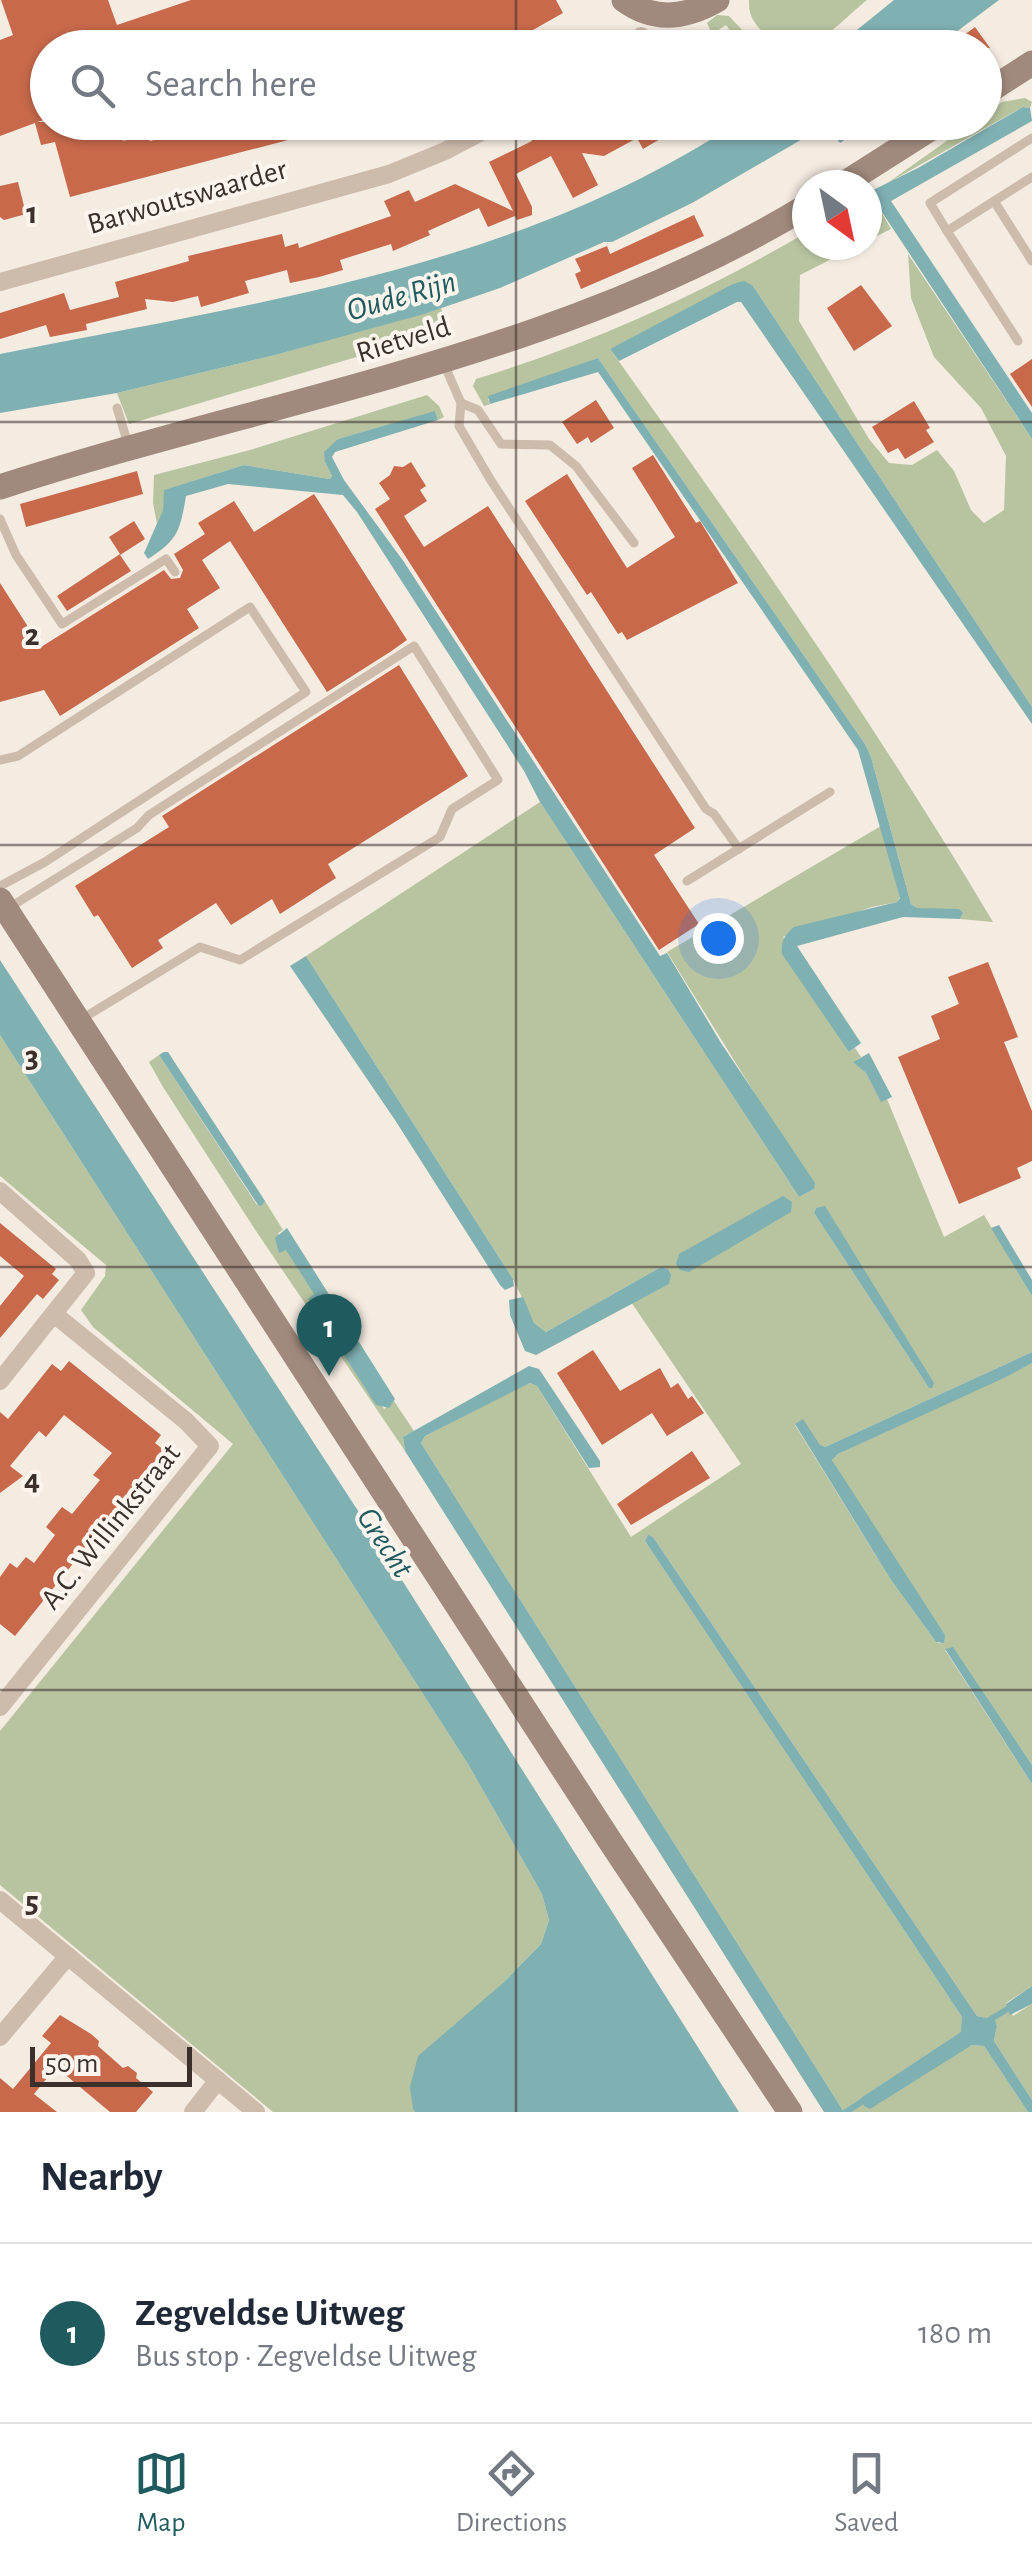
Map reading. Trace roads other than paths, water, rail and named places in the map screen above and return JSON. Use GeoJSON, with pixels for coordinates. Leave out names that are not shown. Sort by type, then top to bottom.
{"type":"FeatureCollection","features":[{"type":"Feature","properties":{"kind":"street"},"geometry":{"type":"LineString","coordinates":[[624,0],[640,30]]}},
{"type":"Feature","properties":{"kind":"street"},"geometry":{"type":"LineString","coordinates":[[646,30],[717,0]]}},
{"type":"Feature","properties":{"kind":"street"},"geometry":{"type":"LineString","coordinates":[[1002,82],[1032,63]]}},
{"type":"Feature","properties":{"kind":"street","name":"Barwoutswaarder"},"geometry":{"type":"LineString","coordinates":[[0,282],[389,174],[462,140]]}},
{"type":"Feature","properties":{"kind":"street"},"geometry":{"type":"LineString","coordinates":[[867,170],[913,140]]}},
{"type":"Feature","properties":{"kind":"street","name":"Rietveld"},"geometry":{"type":"LineString","coordinates":[[0,487],[443,362],[578,316],[708,259],[792,214]]}},
{"type":"Feature","properties":{"kind":"street"},"geometry":{"type":"LineString","coordinates":[[2,899],[78,1022],[790,2112]]}},
{"type":"Feature","properties":{"kind":"street"},"geometry":{"type":"LineString","coordinates":[[0,1191],[78,1260],[86,1273],[0,1381]]}},
{"type":"Feature","properties":{"kind":"street","name":"A.C. Willinkstraat"},"geometry":{"type":"LineString","coordinates":[[0,1708],[210,1446],[186,1421],[54,1314]]}},
{"type":"Feature","properties":{"kind":"street"},"geometry":{"type":"LineString","coordinates":[[0,1900],[256,2112]]}},
{"type":"Feature","properties":{"kind":"street"},"geometry":{"type":"LineString","coordinates":[[0,2037],[68,1956]]}},
{"type":"Feature","properties":{"kind":"street"},"geometry":{"type":"LineString","coordinates":[[193,2112],[218,2080]]}},
{"type":"Feature","properties":{"kind":"lane"},"geometry":{"type":"LineString","coordinates":[[1018,341],[930,203],[1032,138]]}},
{"type":"Feature","properties":{"kind":"lane"},"geometry":{"type":"LineString","coordinates":[[947,231],[1032,177]]}},
{"type":"Feature","properties":{"kind":"lane"},"geometry":{"type":"LineString","coordinates":[[994,201],[1032,261]]}},
{"type":"Feature","properties":{"kind":"lane"},"geometry":{"type":"LineString","coordinates":[[443,362],[461,403],[459,426],[490,479],[706,810],[714,814],[738,849]]}},
{"type":"Feature","properties":{"kind":"lane"},"geometry":{"type":"LineString","coordinates":[[461,403],[478,410],[501,444],[550,444],[576,466],[634,543]]}},
{"type":"Feature","properties":{"kind":"lane"},"geometry":{"type":"LineString","coordinates":[[117,408],[130,450]]}},
{"type":"Feature","properties":{"kind":"lane"},"geometry":{"type":"LineString","coordinates":[[0,518],[16,555],[62,624],[166,558],[175,572]]}},
{"type":"Feature","properties":{"kind":"lane"},"geometry":{"type":"LineString","coordinates":[[0,760],[18,756],[250,607],[306,692],[45,862],[2,899]]}},
{"type":"Feature","properties":{"kind":"lane"},"geometry":{"type":"LineString","coordinates":[[2,899],[137,828],[150,815],[414,646],[498,780],[452,810],[440,837],[240,960],[200,946],[78,1022]]}},
{"type":"Feature","properties":{"kind":"lane"},"geometry":{"type":"LineString","coordinates":[[687,881],[830,792]]}},
{"type":"Feature","properties":{"kind":"water"},"geometry":{"type":"Polygon","coordinates":[[[894,0],[999,0],[959,30],[857,30],[894,0]]]}},
{"type":"Feature","properties":{"kind":"water"},"geometry":{"type":"Polygon","coordinates":[[[1023,107],[1030,108],[1032,121],[1002,138],[1002,119],[1023,107]]]}},
{"type":"Feature","properties":{"kind":"water","name":"Oude Rijn"},"geometry":{"type":"Polygon","coordinates":[[[708,140],[801,140],[692,203],[612,242],[424,314],[117,393],[0,413],[0,354],[191,317],[381,274],[475,246],[566,212],[654,172],[708,140]]]}},
{"type":"Feature","properties":{"kind":"water"},"geometry":{"type":"Polygon","coordinates":[[[966,140],[999,140],[891,201],[1032,413],[1032,439],[882,212],[882,186],[966,140]]]}},
{"type":"Feature","properties":{"kind":"water"},"geometry":{"type":"Polygon","coordinates":[[[744,281],[753,286],[1032,707],[1032,724],[741,302],[619,361],[610,349],[744,281]]]}},
{"type":"Feature","properties":{"kind":"water"},"geometry":{"type":"Polygon","coordinates":[[[598,358],[865,744],[911,904],[917,908],[959,909],[963,913],[960,919],[903,917],[797,946],[861,1043],[849,1052],[782,949],[784,939],[794,927],[897,902],[900,898],[858,750],[598,372],[490,404],[488,396],[598,358]]]}},
{"type":"Feature","properties":{"kind":"water"},"geometry":{"type":"Polygon","coordinates":[[[435,411],[438,420],[335,452],[332,457],[660,956],[667,953],[721,1043],[815,1183],[814,1189],[799,1197],[343,495],[228,484],[186,496],[172,540],[148,559],[144,553],[163,510],[164,490],[244,465],[330,479],[324,452],[338,439],[435,411]]]}},
{"type":"Feature","properties":{"kind":"water"},"geometry":{"type":"Polygon","coordinates":[[[306,956],[514,1286],[505,1290],[500,1285],[395,1120],[290,966],[306,956]]]}},
{"type":"Feature","properties":{"kind":"water"},"geometry":{"type":"Polygon","coordinates":[[[0,960],[362,1517],[739,2112],[413,2109],[410,2087],[418,2056],[503,1983],[541,1944],[549,1920],[542,1894],[468,1764],[0,1035],[0,960]]]}},
{"type":"Feature","properties":{"kind":"water"},"geometry":{"type":"Polygon","coordinates":[[[168,1052],[265,1201],[261,1206],[159,1055],[168,1052]]]}},
{"type":"Feature","properties":{"kind":"water"},"geometry":{"type":"Polygon","coordinates":[[[869,1053],[892,1097],[881,1102],[866,1073],[853,1062],[869,1053]]]}},
{"type":"Feature","properties":{"kind":"water"},"geometry":{"type":"Polygon","coordinates":[[[783,1196],[792,1202],[791,1212],[689,1272],[680,1270],[676,1264],[679,1254],[783,1196]]]}},
{"type":"Feature","properties":{"kind":"water"},"geometry":{"type":"Polygon","coordinates":[[[825,1206],[934,1383],[932,1388],[814,1213],[816,1208],[825,1206]]]}},
{"type":"Feature","properties":{"kind":"water"},"geometry":{"type":"Polygon","coordinates":[[[999,1225],[1032,1280],[1032,1296],[991,1228],[999,1225]]]}},
{"type":"Feature","properties":{"kind":"water"},"geometry":{"type":"Polygon","coordinates":[[[287,1228],[395,1399],[389,1408],[376,1405],[308,1299],[314,1294],[286,1250],[279,1253],[275,1238],[287,1228]]]}},
{"type":"Feature","properties":{"kind":"water"},"geometry":{"type":"Polygon","coordinates":[[[661,1267],[671,1275],[669,1284],[536,1355],[525,1351],[510,1315],[509,1300],[523,1297],[534,1323],[546,1332],[661,1267]]]}},
{"type":"Feature","properties":{"kind":"water"},"geometry":{"type":"Polygon","coordinates":[[[1032,1352],[1032,1363],[832,1460],[945,1635],[944,1643],[936,1642],[891,1580],[795,1424],[803,1419],[825,1447],[1032,1352]]]}},
{"type":"Feature","properties":{"kind":"water"},"geometry":{"type":"Polygon","coordinates":[[[529,1366],[539,1369],[600,1461],[600,1467],[589,1468],[537,1386],[530,1383],[425,1436],[421,1443],[844,2112],[824,2112],[405,1451],[403,1437],[529,1366]]]}},
{"type":"Feature","properties":{"kind":"water"},"geometry":{"type":"Polygon","coordinates":[[[648,1535],[977,2016],[995,2020],[994,2041],[1032,2100],[1032,2112],[1028,2112],[984,2046],[972,2045],[870,2109],[864,2106],[861,2098],[961,2032],[962,2017],[645,1541],[648,1535]]]}},
{"type":"Feature","properties":{"kind":"water"},"geometry":{"type":"Polygon","coordinates":[[[953,1647],[1032,1765],[1032,1784],[945,1649],[953,1647]]]}},
{"type":"Feature","properties":{"kind":"water"},"geometry":{"type":"Polygon","coordinates":[[[1032,1986],[1032,2004],[1010,2015],[1006,2004],[1032,1986]]]}},
{"type":"Feature","properties":{"kind":"waterway"},"geometry":{"type":"LineString","coordinates":[[986,2022],[1014,2005]]}},
{"type":"Feature","properties":{"kind":"waterway"},"geometry":{"type":"LineString","coordinates":[[846,2112],[866,2099]]}},
{"type":"Feature","properties":{"kind":"place","name":"Zegveldse Uitweg"},"geometry":{"type":"Point","coordinates":[329,1376]}},
{"type":"Feature","properties":{"kind":"water label","name":"Grecht"},"geometry":{"type":"Point","coordinates":[386,1542]}}]}
